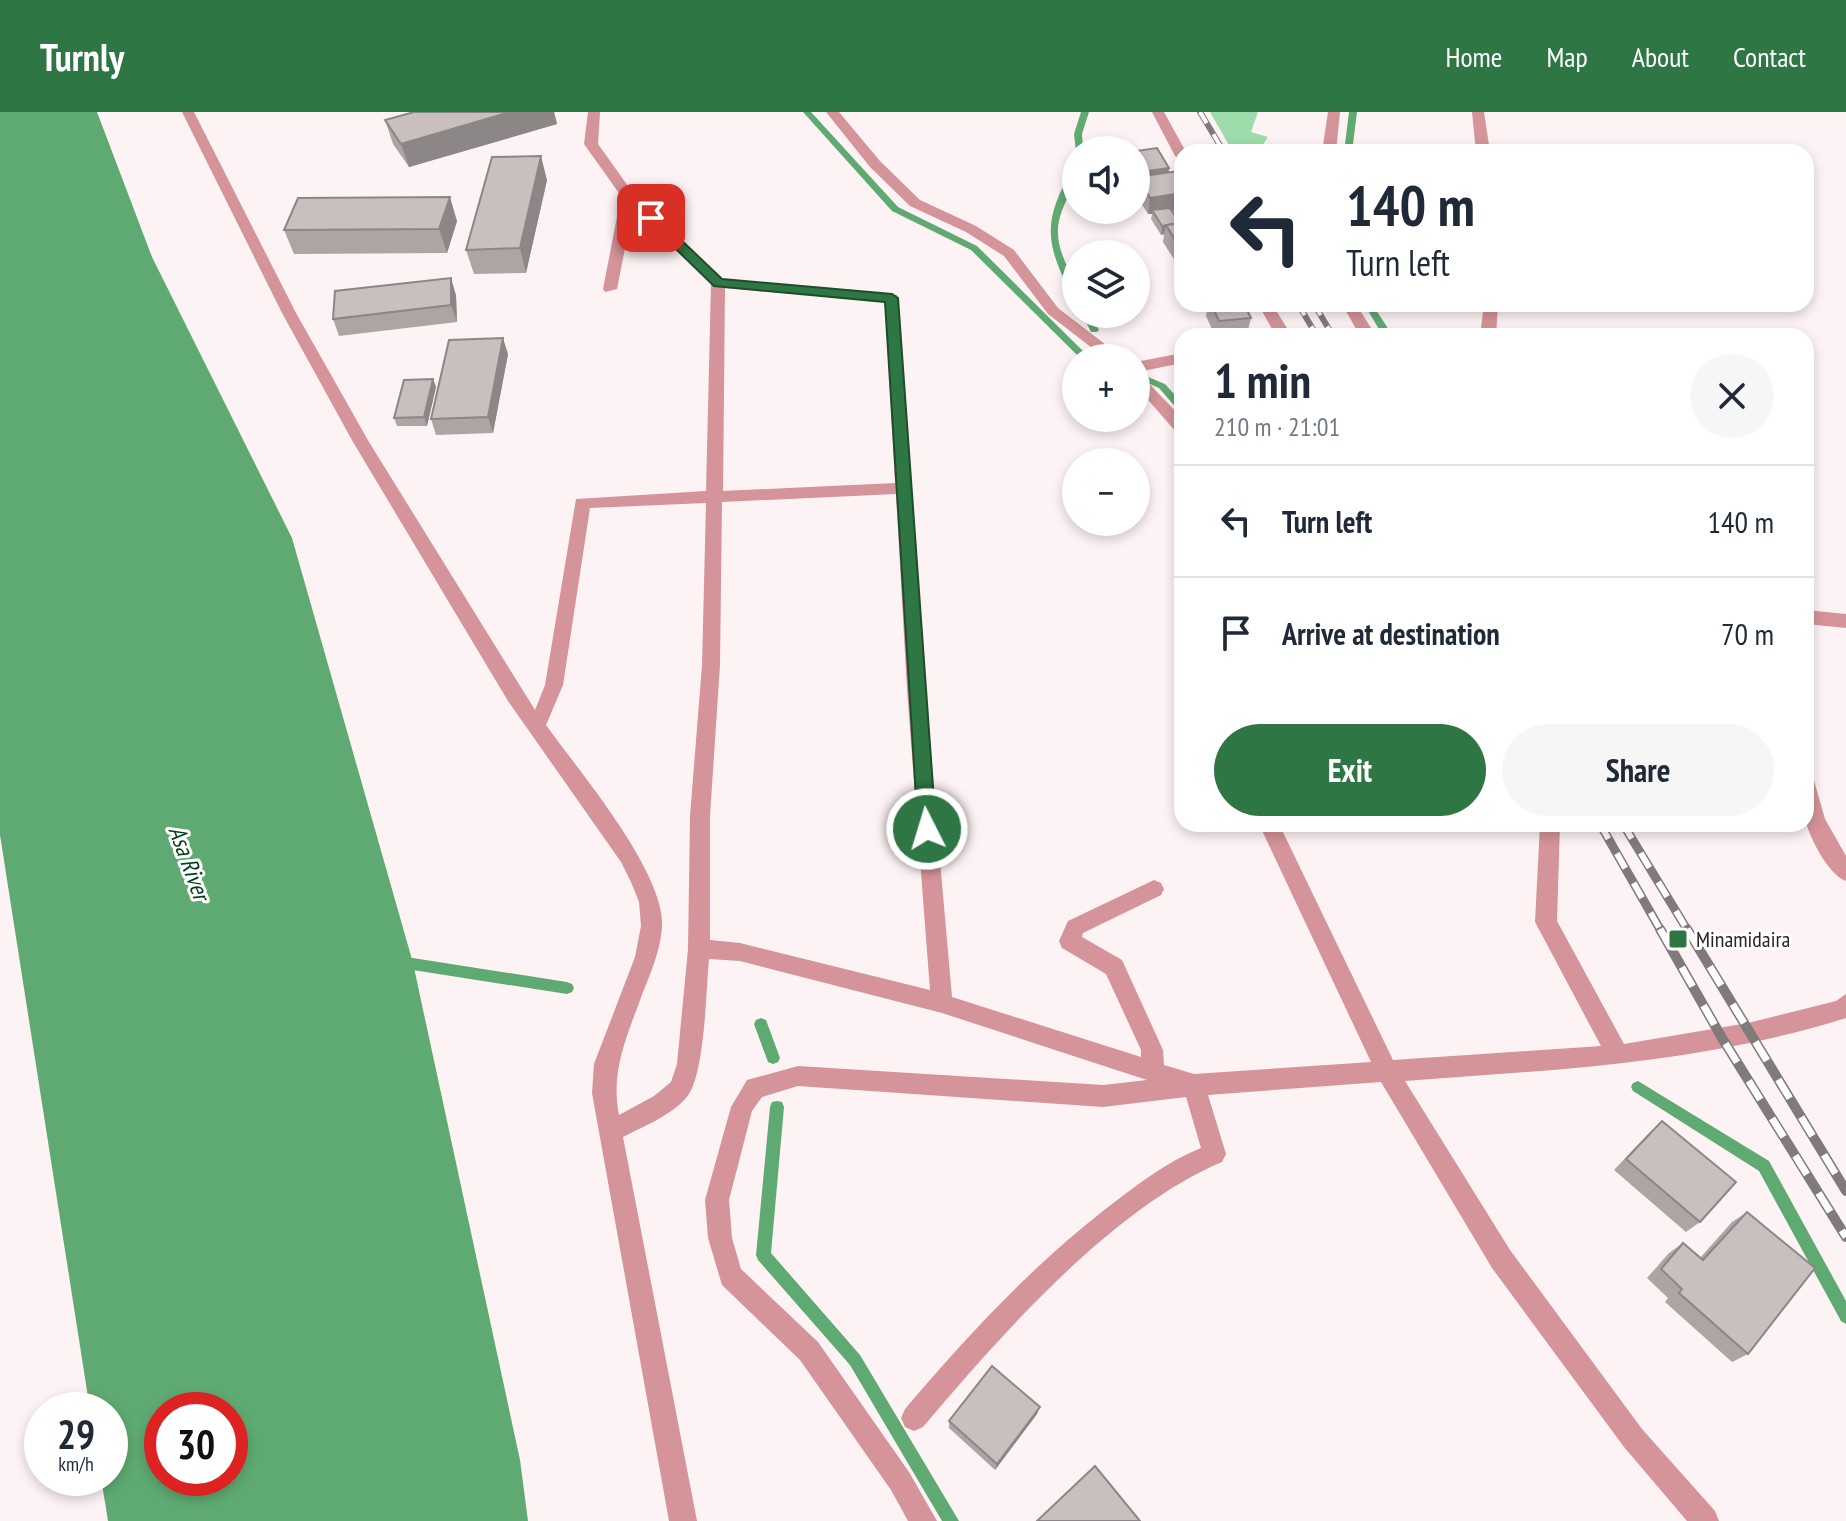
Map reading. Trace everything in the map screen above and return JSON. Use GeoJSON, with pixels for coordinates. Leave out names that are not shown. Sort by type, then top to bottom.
{"type":"FeatureCollection","features":[{"type":"Feature","properties":{"kind":"street"},"geometry":{"type":"LineString","coordinates":[[188,112],[289,313],[340,403],[535,726],[628,856],[649,902],[652,926],[646,957],[605,1064],[603,1093],[621,1205],[683,1521]]}},
{"type":"Feature","properties":{"kind":"street"},"geometry":{"type":"LineString","coordinates":[[594,112],[591,144],[628,196],[718,283],[892,298],[902,488],[942,1003]]}},
{"type":"Feature","properties":{"kind":"street"},"geometry":{"type":"LineString","coordinates":[[832,112],[875,164],[915,203],[971,229],[1009,253],[1053,311],[1097,344]]}},
{"type":"Feature","properties":{"kind":"street"},"geometry":{"type":"LineString","coordinates":[[1158,112],[1175,144]]}},
{"type":"Feature","properties":{"kind":"street"},"geometry":{"type":"LineString","coordinates":[[1330,144],[1334,112]]}},
{"type":"Feature","properties":{"kind":"street"},"geometry":{"type":"LineString","coordinates":[[1478,112],[1482,144]]}},
{"type":"Feature","properties":{"kind":"street"},"geometry":{"type":"LineString","coordinates":[[610,289],[628,196]]}},
{"type":"Feature","properties":{"kind":"street"},"geometry":{"type":"LineString","coordinates":[[611,1131],[662,1104],[680,1089],[688,1064],[699,949],[700,816],[711,665],[718,283]]}},
{"type":"Feature","properties":{"kind":"street"},"geometry":{"type":"LineString","coordinates":[[1150,364],[1174,360]]}},
{"type":"Feature","properties":{"kind":"street"},"geometry":{"type":"LineString","coordinates":[[1150,392],[1174,419]]}},
{"type":"Feature","properties":{"kind":"street"},"geometry":{"type":"LineString","coordinates":[[535,726],[546,709],[554,685],[582,503],[902,488]]}},
{"type":"Feature","properties":{"kind":"street"},"geometry":{"type":"LineString","coordinates":[[1814,618],[1846,621]]}},
{"type":"Feature","properties":{"kind":"street"},"geometry":{"type":"LineString","coordinates":[[1814,813],[1827,847],[1846,872]]}},
{"type":"Feature","properties":{"kind":"street"},"geometry":{"type":"LineString","coordinates":[[1273,832],[1388,1073],[1501,1259],[1633,1438],[1705,1521]]}},
{"type":"Feature","properties":{"kind":"street"},"geometry":{"type":"LineString","coordinates":[[1550,832],[1546,922],[1618,1055]]}},
{"type":"Feature","properties":{"kind":"street"},"geometry":{"type":"LineString","coordinates":[[1153,1069],[1152,1050],[1114,967],[1070,941],[1075,927],[1154,889]]}},
{"type":"Feature","properties":{"kind":"street"},"geometry":{"type":"LineString","coordinates":[[699,949],[740,952],[942,1003],[1153,1069],[1194,1085]]}},
{"type":"Feature","properties":{"kind":"street"},"geometry":{"type":"LineString","coordinates":[[923,1521],[900,1481],[809,1351],[731,1276],[720,1238],[717,1200],[742,1107],[755,1088],[798,1076],[1103,1096],[1194,1085],[1618,1055],[1748,1033],[1845,1008]]}},
{"type":"Feature","properties":{"kind":"street"},"geometry":{"type":"LineString","coordinates":[[914,1418],[995,1322],[1082,1241],[1191,1163],[1214,1154],[1194,1085]]}},
{"type":"Feature","properties":{"kind":"shaded area"},"geometry":{"type":"Polygon","coordinates":[[[1210,112],[1258,112],[1251,132],[1268,137],[1263,144],[1228,144],[1210,112]]]}},
{"type":"Feature","properties":{"kind":"water","name":"Asa River"},"geometry":{"type":"Polygon","coordinates":[[[0,112],[97,112],[152,257],[292,538],[413,963],[520,1460],[528,1521],[108,1521],[104,1496],[128,1496],[128,1392],[87,1392],[0,835],[0,112]]]}},
{"type":"Feature","properties":{"kind":"building"},"geometry":{"type":"Polygon","coordinates":[[[414,112],[510,112],[401,144],[385,120],[414,112]]]}},
{"type":"Feature","properties":{"kind":"building"},"geometry":{"type":"Polygon","coordinates":[[[1157,148],[1169,168],[1150,171],[1150,149],[1157,148]]]}},
{"type":"Feature","properties":{"kind":"building"},"geometry":{"type":"Polygon","coordinates":[[[541,156],[520,248],[466,250],[492,157],[541,156]]]}},
{"type":"Feature","properties":{"kind":"building"},"geometry":{"type":"Polygon","coordinates":[[[1174,172],[1174,194],[1150,198],[1150,175],[1174,172]]]}},
{"type":"Feature","properties":{"kind":"building"},"geometry":{"type":"Polygon","coordinates":[[[450,197],[439,229],[284,230],[298,198],[450,197]]]}},
{"type":"Feature","properties":{"kind":"building"},"geometry":{"type":"Polygon","coordinates":[[[1170,208],[1174,214],[1174,224],[1162,226],[1152,210],[1170,208]]]}},
{"type":"Feature","properties":{"kind":"building"},"geometry":{"type":"Polygon","coordinates":[[[1174,224],[1174,238],[1166,225],[1174,224]]]}},
{"type":"Feature","properties":{"kind":"building"},"geometry":{"type":"Polygon","coordinates":[[[451,278],[451,305],[333,319],[335,291],[451,278]]]}},
{"type":"Feature","properties":{"kind":"building"},"geometry":{"type":"Polygon","coordinates":[[[1215,312],[1248,312],[1251,318],[1219,321],[1215,312]]]}},
{"type":"Feature","properties":{"kind":"building"},"geometry":{"type":"Polygon","coordinates":[[[503,338],[488,417],[431,419],[449,340],[503,338]]]}},
{"type":"Feature","properties":{"kind":"building"},"geometry":{"type":"Polygon","coordinates":[[[433,379],[424,417],[394,418],[404,380],[433,379]]]}},
{"type":"Feature","properties":{"kind":"building"},"geometry":{"type":"Polygon","coordinates":[[[1662,1121],[1736,1182],[1700,1222],[1626,1159],[1662,1121]]]}},
{"type":"Feature","properties":{"kind":"building"},"geometry":{"type":"Polygon","coordinates":[[[1747,1212],[1815,1268],[1748,1354],[1679,1293],[1682,1289],[1661,1269],[1683,1243],[1703,1260],[1747,1212]]]}},
{"type":"Feature","properties":{"kind":"building"},"geometry":{"type":"Polygon","coordinates":[[[992,1366],[1040,1407],[997,1464],[949,1421],[992,1366]]]}},
{"type":"Feature","properties":{"kind":"building"},"geometry":{"type":"Polygon","coordinates":[[[1095,1466],[1140,1521],[1037,1521],[1095,1466]]]}},
{"type":"Feature","properties":{"kind":"waterway"},"geometry":{"type":"LineString","coordinates":[[807,112],[895,209],[974,248],[1071,344]]}},
{"type":"Feature","properties":{"kind":"waterway"},"geometry":{"type":"LineString","coordinates":[[1078,136],[1085,112]]}},
{"type":"Feature","properties":{"kind":"waterway"},"geometry":{"type":"LineString","coordinates":[[1349,144],[1353,112]]}},
{"type":"Feature","properties":{"kind":"waterway"},"geometry":{"type":"LineString","coordinates":[[1062,198],[1054,233],[1062,267]]}},
{"type":"Feature","properties":{"kind":"waterway"},"geometry":{"type":"LineString","coordinates":[[1373,312],[1383,328]]}},
{"type":"Feature","properties":{"kind":"waterway"},"geometry":{"type":"LineString","coordinates":[[1150,381],[1162,386],[1174,400]]}},
{"type":"Feature","properties":{"kind":"waterway"},"geometry":{"type":"LineString","coordinates":[[400,962],[567,988]]}},
{"type":"Feature","properties":{"kind":"waterway"},"geometry":{"type":"LineString","coordinates":[[761,1024],[773,1058]]}},
{"type":"Feature","properties":{"kind":"waterway"},"geometry":{"type":"LineString","coordinates":[[1638,1087],[1764,1166],[1846,1316]]}},
{"type":"Feature","properties":{"kind":"waterway"},"geometry":{"type":"LineString","coordinates":[[777,1107],[763,1255],[855,1360],[951,1521]]}},
{"type":"Feature","properties":{"kind":"railway"},"geometry":{"type":"LineString","coordinates":[[1200,112],[1219,144]]}},
{"type":"Feature","properties":{"kind":"railway"},"geometry":{"type":"LineString","coordinates":[[1303,312],[1312,328]]}},
{"type":"Feature","properties":{"kind":"railway"},"geometry":{"type":"LineString","coordinates":[[1319,312],[1328,328]]}},
{"type":"Feature","properties":{"kind":"railway"},"geometry":{"type":"LineString","coordinates":[[1605,832],[1661,931]]}},
{"type":"Feature","properties":{"kind":"railway"},"geometry":{"type":"LineString","coordinates":[[1628,832],[1688,931]]}},
{"type":"Feature","properties":{"kind":"railway"},"geometry":{"type":"LineString","coordinates":[[1660,929],[1722,1038],[1846,1237]]}},
{"type":"Feature","properties":{"kind":"railway"},"geometry":{"type":"LineString","coordinates":[[1687,929],[1846,1191]]}},
{"type":"Feature","properties":{"kind":"place","name":"Minamidaira"},"geometry":{"type":"Point","coordinates":[1678,939]}},
{"type":"Feature","properties":{"kind":"route"},"geometry":{"type":"LineString","coordinates":[[651,218],[718,283],[892,298],[902,488],[927,829]]}}]}
